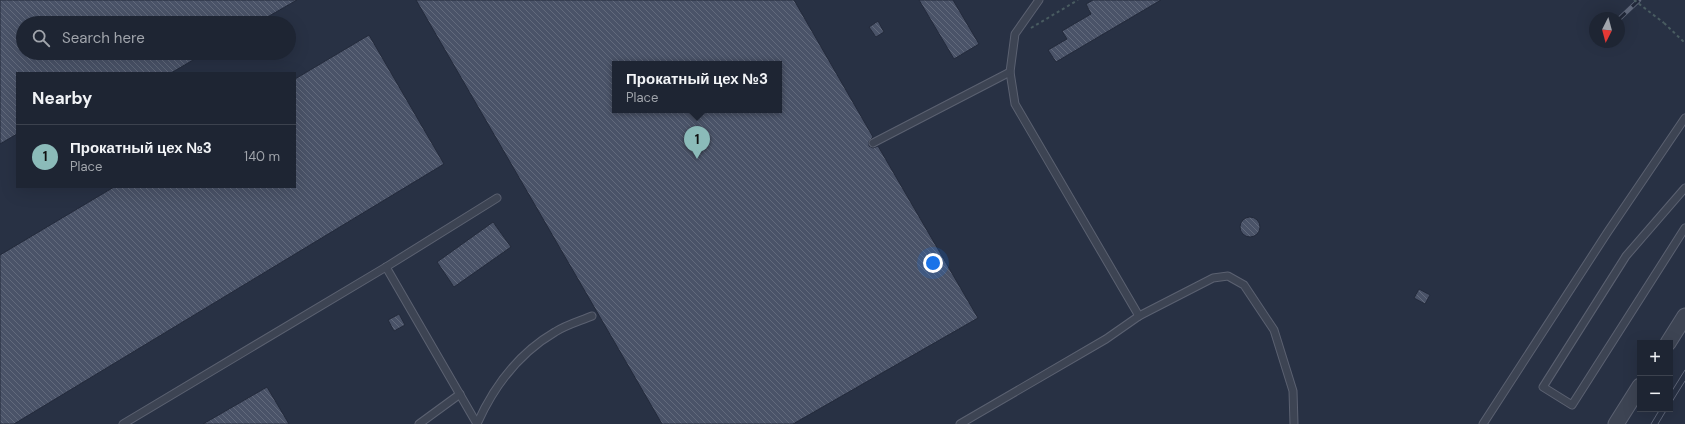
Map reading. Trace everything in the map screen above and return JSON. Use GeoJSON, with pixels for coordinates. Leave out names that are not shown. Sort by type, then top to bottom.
{"type":"FeatureCollection","features":[{"type":"Feature","properties":{"kind":"street"},"geometry":{"type":"LineString","coordinates":[[1670,340],[1685,316]]}},
{"type":"Feature","properties":{"kind":"street"},"geometry":{"type":"LineString","coordinates":[[1616,424],[1637,391]]}},
{"type":"Feature","properties":{"kind":"lane"},"geometry":{"type":"LineString","coordinates":[[1039,0],[1015,34],[1010,72],[1015,104],[1139,316]]}},
{"type":"Feature","properties":{"kind":"lane"},"geometry":{"type":"LineString","coordinates":[[873,143],[1010,72]]}},
{"type":"Feature","properties":{"kind":"lane"},"geometry":{"type":"LineString","coordinates":[[1483,424],[1607,233],[1685,118]]}},
{"type":"Feature","properties":{"kind":"lane"},"geometry":{"type":"LineString","coordinates":[[1685,188],[1626,256],[1543,387],[1572,405],[1685,228]]}},
{"type":"Feature","properties":{"kind":"lane"},"geometry":{"type":"LineString","coordinates":[[123,424],[386,267],[497,198]]}},
{"type":"Feature","properties":{"kind":"lane"},"geometry":{"type":"LineString","coordinates":[[386,267],[477,424]]}},
{"type":"Feature","properties":{"kind":"lane"},"geometry":{"type":"LineString","coordinates":[[960,424],[1106,339],[1139,316],[1212,278],[1228,276],[1244,285],[1274,330],[1293,390],[1294,424]]}},
{"type":"Feature","properties":{"kind":"lane"},"geometry":{"type":"LineString","coordinates":[[477,424],[489,397],[516,362],[555,332],[592,316]]}},
{"type":"Feature","properties":{"kind":"lane"},"geometry":{"type":"LineString","coordinates":[[419,424],[460,394]]}},
{"type":"Feature","properties":{"kind":"path"},"geometry":{"type":"LineString","coordinates":[[1014,39],[1078,0]]}},
{"type":"Feature","properties":{"kind":"path"},"geometry":{"type":"LineString","coordinates":[[1634,0],[1664,23],[1685,43]]}},
{"type":"Feature","properties":{"kind":"building"},"geometry":{"type":"Polygon","coordinates":[[[0,0],[297,0],[269,16],[16,16],[16,60],[193,60],[173,72],[16,72],[16,135],[0,144],[0,0]]]}},
{"type":"Feature","properties":{"kind":"building"},"geometry":{"type":"Polygon","coordinates":[[[416,0],[794,0],[873,137],[869,141],[869,146],[873,148],[878,146],[978,318],[793,424],[662,424],[416,0]]]}},
{"type":"Feature","properties":{"kind":"building"},"geometry":{"type":"Polygon","coordinates":[[[919,0],[953,0],[979,44],[954,59],[919,0]]]}},
{"type":"Feature","properties":{"kind":"building"},"geometry":{"type":"Polygon","coordinates":[[[1093,0],[1161,0],[1056,62],[1048,50],[1067,39],[1062,31],[1091,14],[1086,4],[1093,0]]]}},
{"type":"Feature","properties":{"kind":"building"},"geometry":{"type":"Polygon","coordinates":[[[878,21],[884,32],[876,37],[869,27],[878,21]]]}},
{"type":"Feature","properties":{"kind":"building"},"geometry":{"type":"Polygon","coordinates":[[[369,35],[444,164],[14,424],[0,424],[0,255],[112,188],[296,188],[296,78],[369,35]]]}},
{"type":"Feature","properties":{"kind":"building"},"geometry":{"type":"Polygon","coordinates":[[[1250,217],[1257,220],[1260,227],[1257,234],[1250,237],[1243,234],[1240,227],[1243,220],[1250,217]]]}},
{"type":"Feature","properties":{"kind":"building"},"geometry":{"type":"Polygon","coordinates":[[[493,222],[511,247],[454,287],[437,262],[493,222]]]}},
{"type":"Feature","properties":{"kind":"building"},"geometry":{"type":"Polygon","coordinates":[[[1419,289],[1430,295],[1425,304],[1414,298],[1419,289]]]}},
{"type":"Feature","properties":{"kind":"building"},"geometry":{"type":"Polygon","coordinates":[[[399,314],[405,325],[394,331],[388,320],[399,314]]]}},
{"type":"Feature","properties":{"kind":"building"},"geometry":{"type":"Polygon","coordinates":[[[267,387],[289,424],[203,424],[267,387]]]}},
{"type":"Feature","properties":{"kind":"tram line"},"geometry":{"type":"LineString","coordinates":[[1673,389],[1685,370]]}},
{"type":"Feature","properties":{"kind":"tram line"},"geometry":{"type":"LineString","coordinates":[[1673,400],[1685,381]]}},
{"type":"Feature","properties":{"kind":"tram line"},"geometry":{"type":"LineString","coordinates":[[1651,424],[1658,412]]}},
{"type":"Feature","properties":{"kind":"tram line"},"geometry":{"type":"LineString","coordinates":[[1658,424],[1665,412]]}},
{"type":"Feature","properties":{"kind":"railway"},"geometry":{"type":"LineString","coordinates":[[1625,13],[1639,0]]}},
{"type":"Feature","properties":{"kind":"place","name":"Прокатный цех №3"},"geometry":{"type":"Point","coordinates":[697,159]}}]}
